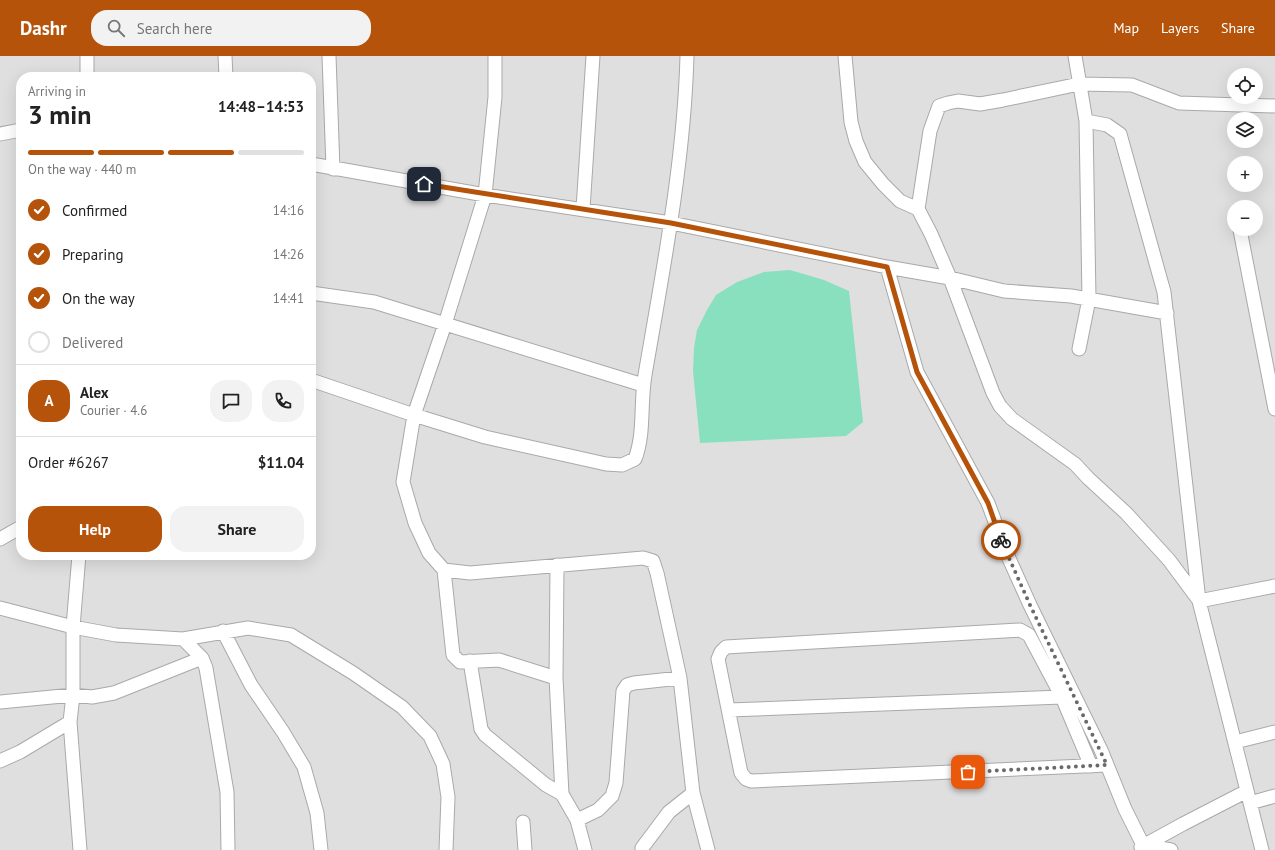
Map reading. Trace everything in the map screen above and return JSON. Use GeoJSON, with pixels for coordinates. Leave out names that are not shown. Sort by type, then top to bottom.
{"type":"FeatureCollection","features":[{"type":"Feature","properties":{"kind":"street"},"geometry":{"type":"LineString","coordinates":[[87,56],[87,72]]}},
{"type":"Feature","properties":{"kind":"street"},"geometry":{"type":"LineString","coordinates":[[225,56],[226,72]]}},
{"type":"Feature","properties":{"kind":"street"},"geometry":{"type":"LineString","coordinates":[[329,56],[333,169]]}},
{"type":"Feature","properties":{"kind":"street"},"geometry":{"type":"LineString","coordinates":[[495,56],[494,97],[485,195],[445,324],[414,415],[403,482],[414,523],[428,553],[444,570],[452,655],[460,662],[499,660],[556,678]]}},
{"type":"Feature","properties":{"kind":"street"},"geometry":{"type":"LineString","coordinates":[[583,209],[593,56]]}},
{"type":"Feature","properties":{"kind":"street"},"geometry":{"type":"LineString","coordinates":[[316,382],[485,437],[606,464],[622,465],[635,459],[640,446],[643,385],[671,223],[686,98],[687,56]]}},
{"type":"Feature","properties":{"kind":"street"},"geometry":{"type":"LineString","coordinates":[[846,56],[851,122],[856,141],[865,162],[883,184],[900,201],[918,209]]}},
{"type":"Feature","properties":{"kind":"street"},"geometry":{"type":"LineString","coordinates":[[1075,56],[1086,121],[1088,299],[1079,349]]}},
{"type":"Feature","properties":{"kind":"street"},"geometry":{"type":"LineString","coordinates":[[1199,601],[1169,560],[1126,514],[1074,464],[1012,419],[1000,406],[993,392],[950,278],[931,234],[918,209],[930,131],[939,106],[948,103],[958,101],[980,104],[1079,84],[1132,85],[1179,103],[1275,106]]}},
{"type":"Feature","properties":{"kind":"street"},"geometry":{"type":"LineString","coordinates":[[1086,121],[1107,125],[1120,134],[1164,292],[1199,601],[1262,850]]}},
{"type":"Feature","properties":{"kind":"street"},"geometry":{"type":"LineString","coordinates":[[0,134],[16,131]]}},
{"type":"Feature","properties":{"kind":"street"},"geometry":{"type":"LineString","coordinates":[[316,165],[485,195],[671,223],[887,267],[950,278],[1004,291],[1071,296],[1167,313]]}},
{"type":"Feature","properties":{"kind":"street"},"geometry":{"type":"LineString","coordinates":[[1241,236],[1273,390],[1275,409]]}},
{"type":"Feature","properties":{"kind":"street"},"geometry":{"type":"LineString","coordinates":[[887,267],[917,372],[988,503],[1007,554],[1030,605],[1107,765],[1140,848]]}},
{"type":"Feature","properties":{"kind":"street"},"geometry":{"type":"LineString","coordinates":[[316,294],[374,302],[643,385]]}},
{"type":"Feature","properties":{"kind":"street"},"geometry":{"type":"LineString","coordinates":[[0,539],[16,530]]}},
{"type":"Feature","properties":{"kind":"street"},"geometry":{"type":"LineString","coordinates":[[444,570],[470,573],[643,558],[653,561],[680,678],[692,793],[708,850]]}},
{"type":"Feature","properties":{"kind":"street"},"geometry":{"type":"LineString","coordinates":[[79,560],[73,628],[73,695],[70,722],[80,850]]}},
{"type":"Feature","properties":{"kind":"street"},"geometry":{"type":"LineString","coordinates":[[557,565],[556,678],[562,794],[577,820],[585,850]]}},
{"type":"Feature","properties":{"kind":"street"},"geometry":{"type":"LineString","coordinates":[[1199,601],[1274,588]]}},
{"type":"Feature","properties":{"kind":"street"},"geometry":{"type":"LineString","coordinates":[[0,608],[73,628],[116,635],[183,639],[223,631],[248,628],[291,635],[353,673],[402,707],[430,736],[443,764],[448,797],[446,850]]}},
{"type":"Feature","properties":{"kind":"street"},"geometry":{"type":"LineString","coordinates":[[1091,766],[1062,697],[1029,635],[1020,630],[726,646],[718,659],[741,773],[746,779],[751,781],[1091,766],[1107,765]]}},
{"type":"Feature","properties":{"kind":"street"},"geometry":{"type":"LineString","coordinates":[[223,631],[251,685],[283,732],[304,767],[317,814],[321,850]]}},
{"type":"Feature","properties":{"kind":"street"},"geometry":{"type":"LineString","coordinates":[[183,639],[202,658],[206,668],[227,792],[228,850]]}},
{"type":"Feature","properties":{"kind":"street"},"geometry":{"type":"LineString","coordinates":[[0,702],[73,695],[92,698],[114,693],[202,658]]}},
{"type":"Feature","properties":{"kind":"street"},"geometry":{"type":"LineString","coordinates":[[470,662],[481,729],[485,735],[546,785],[562,794]]}},
{"type":"Feature","properties":{"kind":"street"},"geometry":{"type":"LineString","coordinates":[[577,820],[598,810],[612,796],[616,783],[623,692],[625,688],[634,683],[680,678]]}},
{"type":"Feature","properties":{"kind":"street"},"geometry":{"type":"LineString","coordinates":[[729,710],[1062,697]]}},
{"type":"Feature","properties":{"kind":"street"},"geometry":{"type":"LineString","coordinates":[[0,761],[20,752],[70,722]]}},
{"type":"Feature","properties":{"kind":"street"},"geometry":{"type":"LineString","coordinates":[[1235,742],[1275,732]]}},
{"type":"Feature","properties":{"kind":"street"},"geometry":{"type":"LineString","coordinates":[[642,848],[669,812],[692,793]]}},
{"type":"Feature","properties":{"kind":"street"},"geometry":{"type":"LineString","coordinates":[[1140,848],[1249,797],[1275,796]]}},
{"type":"Feature","properties":{"kind":"street"},"geometry":{"type":"LineString","coordinates":[[523,822],[525,850]]}},
{"type":"Feature","properties":{"kind":"street"},"geometry":{"type":"LineString","coordinates":[[1140,848],[1171,850]]}},
{"type":"Feature","properties":{"kind":"shaded area"},"geometry":{"type":"Polygon","coordinates":[[[0,56],[1275,56],[1275,850],[0,850],[0,56]]]}},
{"type":"Feature","properties":{"kind":"green space"},"geometry":{"type":"Polygon","coordinates":[[[790,270],[824,280],[849,291],[863,422],[846,436],[700,443],[693,371],[694,348],[697,330],[707,310],[716,295],[737,282],[764,272],[790,270]]]}},
{"type":"Feature","properties":{"kind":"way so far"},"geometry":{"type":"LineString","coordinates":[[968,772],[1107,765],[1030,605],[1001,540]]}},
{"type":"Feature","properties":{"kind":"route"},"geometry":{"type":"LineString","coordinates":[[424,184],[485,195],[671,223],[887,267],[917,372],[988,503],[1001,540]]}}]}
